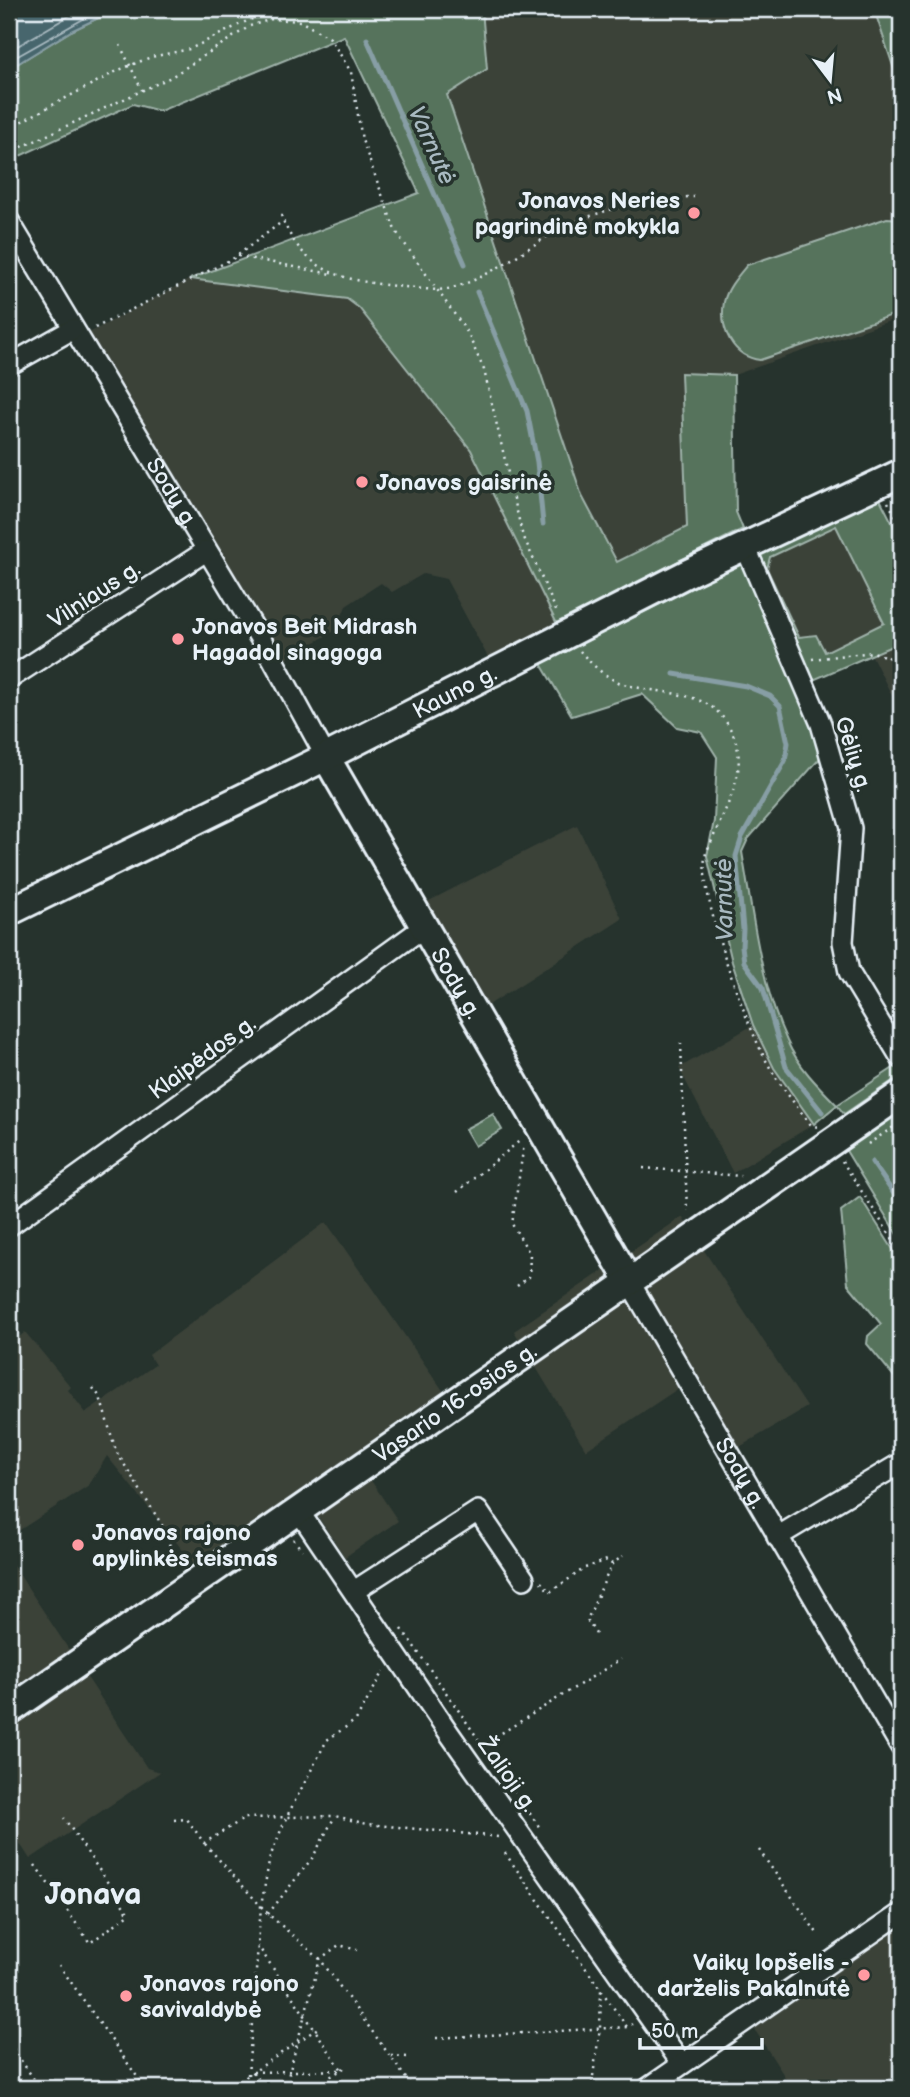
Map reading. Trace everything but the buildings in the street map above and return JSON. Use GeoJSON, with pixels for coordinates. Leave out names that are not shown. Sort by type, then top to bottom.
{"type":"FeatureCollection","features":[{"type":"Feature","properties":{"kind":"main road","name":"Kauno g."},"geometry":{"type":"LineString","coordinates":[[9,912],[326,757],[745,546],[890,478]]}},
{"type":"Feature","properties":{"kind":"main road","name":"Sodų g."},"geometry":{"type":"LineString","coordinates":[[326,757],[629,1281]]}},
{"type":"Feature","properties":{"kind":"main road","name":"Vasario 16-osios g."},"geometry":{"type":"LineString","coordinates":[[9,1711],[183,1590],[292,1522],[629,1281],[901,1094]]}},
{"type":"Feature","properties":{"kind":"street","name":"Sodų g."},"geometry":{"type":"LineString","coordinates":[[9,221],[272,658],[326,757]]}},
{"type":"Feature","properties":{"kind":"street"},"geometry":{"type":"LineString","coordinates":[[9,365],[76,333]]}},
{"type":"Feature","properties":{"kind":"street","name":"Gėlių g."},"geometry":{"type":"LineString","coordinates":[[745,546],[821,724],[851,828],[843,942],[849,972],[901,1058]]}},
{"type":"Feature","properties":{"kind":"street","name":"Vilniaus g."},"geometry":{"type":"LineString","coordinates":[[9,679],[206,551]]}},
{"type":"Feature","properties":{"kind":"street","name":"Klaipėdos g."},"geometry":{"type":"LineString","coordinates":[[9,1226],[424,928]]}},
{"type":"Feature","properties":{"kind":"street","name":"Sodų g."},"geometry":{"type":"LineString","coordinates":[[629,1281],[901,1747]]}},
{"type":"Feature","properties":{"kind":"street"},"geometry":{"type":"LineString","coordinates":[[777,1537],[901,1464]]}},
{"type":"Feature","properties":{"kind":"street"},"geometry":{"type":"LineString","coordinates":[[354,1591],[478,1511],[524,1578]]}},
{"type":"Feature","properties":{"kind":"street","name":"Žalioji g."},"geometry":{"type":"LineString","coordinates":[[292,1522],[354,1591],[524,1840],[682,2064]]}},
{"type":"Feature","properties":{"kind":"street"},"geometry":{"type":"LineString","coordinates":[[648,2088],[901,1913]]}},
{"type":"Feature","properties":{"kind":"path"},"geometry":{"type":"LineString","coordinates":[[9,128],[130,65],[151,57],[190,49],[249,20],[292,9]]}},
{"type":"Feature","properties":{"kind":"path"},"geometry":{"type":"LineString","coordinates":[[9,153],[198,62],[250,26],[272,19],[300,22],[320,29],[343,54],[351,72],[362,139],[395,230],[467,332],[484,370],[522,533],[555,611],[591,664],[619,683],[692,697],[710,705],[723,718],[732,733],[739,779],[705,857],[712,919],[767,1063],[811,1125],[818,1127],[830,1142],[901,1252]]}},
{"type":"Feature","properties":{"kind":"path"},"geometry":{"type":"LineString","coordinates":[[249,20],[250,26]]}},
{"type":"Feature","properties":{"kind":"path"},"geometry":{"type":"LineString","coordinates":[[120,45],[142,90]]}},
{"type":"Feature","properties":{"kind":"path"},"geometry":{"type":"LineString","coordinates":[[238,256],[380,284],[450,289],[479,276],[567,225],[660,197],[694,197]]}},
{"type":"Feature","properties":{"kind":"path"},"geometry":{"type":"LineString","coordinates":[[281,215],[290,239],[334,275]]}},
{"type":"Feature","properties":{"kind":"path"},"geometry":{"type":"LineString","coordinates":[[76,333],[238,256],[283,221]]}},
{"type":"Feature","properties":{"kind":"path"},"geometry":{"type":"LineString","coordinates":[[890,478],[901,526]]}},
{"type":"Feature","properties":{"kind":"path"},"geometry":{"type":"LineString","coordinates":[[794,661],[873,652],[901,662]]}},
{"type":"Feature","properties":{"kind":"path"},"geometry":{"type":"LineString","coordinates":[[681,1044],[687,1210]]}},
{"type":"Feature","properties":{"kind":"path"},"geometry":{"type":"LineString","coordinates":[[457,1192],[525,1137],[512,1224],[530,1254],[529,1277],[517,1286]]}},
{"type":"Feature","properties":{"kind":"path"},"geometry":{"type":"LineString","coordinates":[[643,1168],[741,1176]]}},
{"type":"Feature","properties":{"kind":"path"},"geometry":{"type":"LineString","coordinates":[[93,1388],[100,1397],[116,1451],[164,1530],[183,1590]]}},
{"type":"Feature","properties":{"kind":"path"},"geometry":{"type":"LineString","coordinates":[[292,1522],[303,1551]]}},
{"type":"Feature","properties":{"kind":"path"},"geometry":{"type":"LineString","coordinates":[[596,1634],[587,1620],[612,1564],[623,1556]]}},
{"type":"Feature","properties":{"kind":"path"},"geometry":{"type":"LineString","coordinates":[[524,1578],[535,1575],[550,1592],[585,1568],[607,1560],[612,1564]]}},
{"type":"Feature","properties":{"kind":"path"},"geometry":{"type":"LineString","coordinates":[[399,1624],[545,1836]]}},
{"type":"Feature","properties":{"kind":"path"},"geometry":{"type":"LineString","coordinates":[[248,2075],[261,1906],[271,1857],[286,1818],[327,1740],[356,1720],[396,1653]]}},
{"type":"Feature","properties":{"kind":"path"},"geometry":{"type":"LineString","coordinates":[[466,1756],[621,1659]]}},
{"type":"Feature","properties":{"kind":"path"},"geometry":{"type":"LineString","coordinates":[[268,1914],[313,1857],[335,1816]]}},
{"type":"Feature","properties":{"kind":"path"},"geometry":{"type":"LineString","coordinates":[[204,1843],[245,1818],[335,1816],[367,1824],[524,1840]]}},
{"type":"Feature","properties":{"kind":"path"},"geometry":{"type":"LineString","coordinates":[[35,1865],[89,1943],[129,1914],[64,1818]]}},
{"type":"Feature","properties":{"kind":"path"},"geometry":{"type":"LineString","coordinates":[[174,1821],[187,1819],[204,1843],[268,1914],[320,1959],[413,2088]]}},
{"type":"Feature","properties":{"kind":"path"},"geometry":{"type":"LineString","coordinates":[[759,1850],[817,1933]]}},
{"type":"Feature","properties":{"kind":"path"},"geometry":{"type":"LineString","coordinates":[[505,1853],[627,2027]]}},
{"type":"Feature","properties":{"kind":"path"},"geometry":{"type":"LineString","coordinates":[[285,2088],[320,1959],[339,1945],[357,1950]]}},
{"type":"Feature","properties":{"kind":"path"},"geometry":{"type":"LineString","coordinates":[[258,1946],[343,2069]]}},
{"type":"Feature","properties":{"kind":"path"},"geometry":{"type":"LineString","coordinates":[[59,1965],[145,2088]]}},
{"type":"Feature","properties":{"kind":"path"},"geometry":{"type":"LineString","coordinates":[[592,2083],[600,2028],[601,1990]]}},
{"type":"Feature","properties":{"kind":"path"},"geometry":{"type":"LineString","coordinates":[[436,2038],[627,2027],[646,2014]]}},
{"type":"Feature","properties":{"kind":"path"},"geometry":{"type":"LineString","coordinates":[[242,2088],[248,2086],[243,2079],[248,2075],[316,2030]]}},
{"type":"Feature","properties":{"kind":"path"},"geometry":{"type":"LineString","coordinates":[[9,2043],[40,2088]]}},
{"type":"Feature","properties":{"kind":"path"},"geometry":{"type":"LineString","coordinates":[[391,2056],[408,2057]]}},
{"type":"Feature","properties":{"kind":"path"},"geometry":{"type":"LineString","coordinates":[[253,2072],[288,2073],[343,2069]]}},
{"type":"Feature","properties":{"kind":"path"},"geometry":{"type":"LineString","coordinates":[[313,2088],[343,2069]]}},
{"type":"Feature","properties":{"kind":"path"},"geometry":{"type":"LineString","coordinates":[[253,2072],[265,2088]]}},
{"type":"Feature","properties":{"kind":"shaded area","name":"Jonavos Neries pagrindinė mokykla"},"geometry":{"type":"Polygon","coordinates":[[[482,9],[874,9],[901,90],[901,317],[734,375],[681,373],[687,527],[616,562],[582,496],[447,94],[487,69],[482,9]]]}},
{"type":"Feature","properties":{"kind":"shaded area"},"geometry":{"type":"Polygon","coordinates":[[[190,279],[347,299],[359,308],[471,450],[558,626],[490,661],[446,579],[423,574],[392,592],[381,583],[346,606],[336,630],[284,660],[87,334],[190,279]]]}},
{"type":"Feature","properties":{"kind":"shaded area"},"geometry":{"type":"Polygon","coordinates":[[[836,526],[885,624],[825,653],[816,635],[799,637],[767,569],[770,557],[836,526]]]}},
{"type":"Feature","properties":{"kind":"shaded area"},"geometry":{"type":"Polygon","coordinates":[[[901,642],[901,714],[872,656],[901,642]]]}},
{"type":"Feature","properties":{"kind":"shaded area"},"geometry":{"type":"Polygon","coordinates":[[[577,825],[622,919],[481,1010],[425,903],[577,825]]]}},
{"type":"Feature","properties":{"kind":"shaded area"},"geometry":{"type":"Polygon","coordinates":[[[753,1025],[774,1068],[814,1124],[733,1173],[679,1068],[753,1025]]]}},
{"type":"Feature","properties":{"kind":"shaded area"},"geometry":{"type":"Polygon","coordinates":[[[682,1217],[807,1407],[721,1458],[679,1388],[586,1450],[514,1331],[682,1217]]]}},
{"type":"Feature","properties":{"kind":"shaded area"},"geometry":{"type":"Polygon","coordinates":[[[326,1222],[444,1392],[354,1455],[398,1521],[345,1557],[301,1491],[193,1563],[107,1456],[89,1485],[9,1537],[9,1346],[25,1332],[71,1387],[68,1390],[86,1413],[155,1365],[149,1355],[326,1222]]]}},
{"type":"Feature","properties":{"kind":"shaded area"},"geometry":{"type":"Polygon","coordinates":[[[9,1559],[147,1768],[160,1772],[30,1859],[9,1827],[9,1559]]]}},
{"type":"Feature","properties":{"kind":"shaded area","name":"Vaikų lopšelis - darželis Pakalnutė"},"geometry":{"type":"Polygon","coordinates":[[[901,1924],[901,2088],[792,2088],[753,2027],[901,1924]]]}},
{"type":"Feature","properties":{"kind":"green space"},"geometry":{"type":"Polygon","coordinates":[[[117,9],[482,9],[487,69],[447,95],[582,496],[617,562],[687,527],[681,373],[734,375],[736,512],[743,529],[629,586],[558,626],[471,450],[359,308],[347,299],[190,279],[419,193],[344,36],[160,111],[133,104],[9,161],[9,69],[71,31],[117,9]]]}},
{"type":"Feature","properties":{"kind":"green space"},"geometry":{"type":"Polygon","coordinates":[[[874,9],[901,9],[901,90],[874,9]]]}},
{"type":"Feature","properties":{"kind":"green space"},"geometry":{"type":"Polygon","coordinates":[[[887,218],[901,219],[901,312],[760,360],[750,358],[735,347],[726,331],[724,302],[730,287],[747,265],[887,218]]]}},
{"type":"Feature","properties":{"kind":"green space"},"geometry":{"type":"Polygon","coordinates":[[[880,499],[901,540],[901,642],[799,686],[822,756],[748,839],[742,852],[758,948],[778,1019],[797,1059],[837,1105],[814,1124],[774,1068],[753,1025],[732,962],[707,856],[714,821],[717,757],[701,732],[677,727],[642,694],[572,716],[541,664],[727,570],[880,499]],[[836,526],[770,557],[767,569],[799,637],[816,635],[825,652],[884,623],[836,526]]]}},
{"type":"Feature","properties":{"kind":"green space"},"geometry":{"type":"Polygon","coordinates":[[[901,1063],[901,1075],[844,1114],[837,1105],[901,1063]]]}},
{"type":"Feature","properties":{"kind":"green space"},"geometry":{"type":"Polygon","coordinates":[[[901,1111],[901,1241],[845,1149],[901,1111]]]}},
{"type":"Feature","properties":{"kind":"green space"},"geometry":{"type":"Polygon","coordinates":[[[493,1114],[502,1130],[475,1146],[465,1129],[493,1114]]]}},
{"type":"Feature","properties":{"kind":"green space"},"geometry":{"type":"Polygon","coordinates":[[[860,1197],[901,1262],[901,1385],[867,1344],[868,1336],[881,1324],[848,1284],[841,1211],[860,1197]]]}},
{"type":"Feature","properties":{"kind":"water"},"geometry":{"type":"Polygon","coordinates":[[[9,9],[117,9],[71,31],[9,69],[9,9]]]}},
{"type":"Feature","properties":{"kind":"waterway","name":"Varnutė"},"geometry":{"type":"LineString","coordinates":[[367,39],[465,264]]}},
{"type":"Feature","properties":{"kind":"waterway","name":"Varnutė"},"geometry":{"type":"LineString","coordinates":[[477,292],[527,411],[537,462],[543,524]]}},
{"type":"Feature","properties":{"kind":"waterway","name":"Varnutė"},"geometry":{"type":"LineString","coordinates":[[674,674],[746,686],[770,696],[780,706],[788,743],[785,761],[742,837],[736,856],[743,929],[742,946],[744,962],[763,988],[786,1067],[822,1112]]}},
{"type":"Feature","properties":{"kind":"waterway","name":"Varnutė"},"geometry":{"type":"LineString","coordinates":[[872,1162],[901,1204]]}},
{"type":"Feature","properties":{"kind":"place","name":"Jonavos Neries pagrindinė mokykla"},"geometry":{"type":"Point","coordinates":[694,213]}},
{"type":"Feature","properties":{"kind":"place","name":"Jonavos gaisrinė"},"geometry":{"type":"Point","coordinates":[362,482]}},
{"type":"Feature","properties":{"kind":"place","name":"Jonavos Beit Midrash Hagadol sinagoga"},"geometry":{"type":"Point","coordinates":[178,639]}},
{"type":"Feature","properties":{"kind":"place","name":"Jonavos rajono apylinkės teismas"},"geometry":{"type":"Point","coordinates":[78,1545]}},
{"type":"Feature","properties":{"kind":"place","name":"Vaikų lopšelis - darželis Pakalnutė"},"geometry":{"type":"Point","coordinates":[864,1975]}},
{"type":"Feature","properties":{"kind":"place","name":"Jonavos rajono savivaldybė"},"geometry":{"type":"Point","coordinates":[126,1996]}},
{"type":"Feature","properties":{"kind":"district","name":"Jonava"},"geometry":{"type":"Point","coordinates":[93,1894]}}]}
